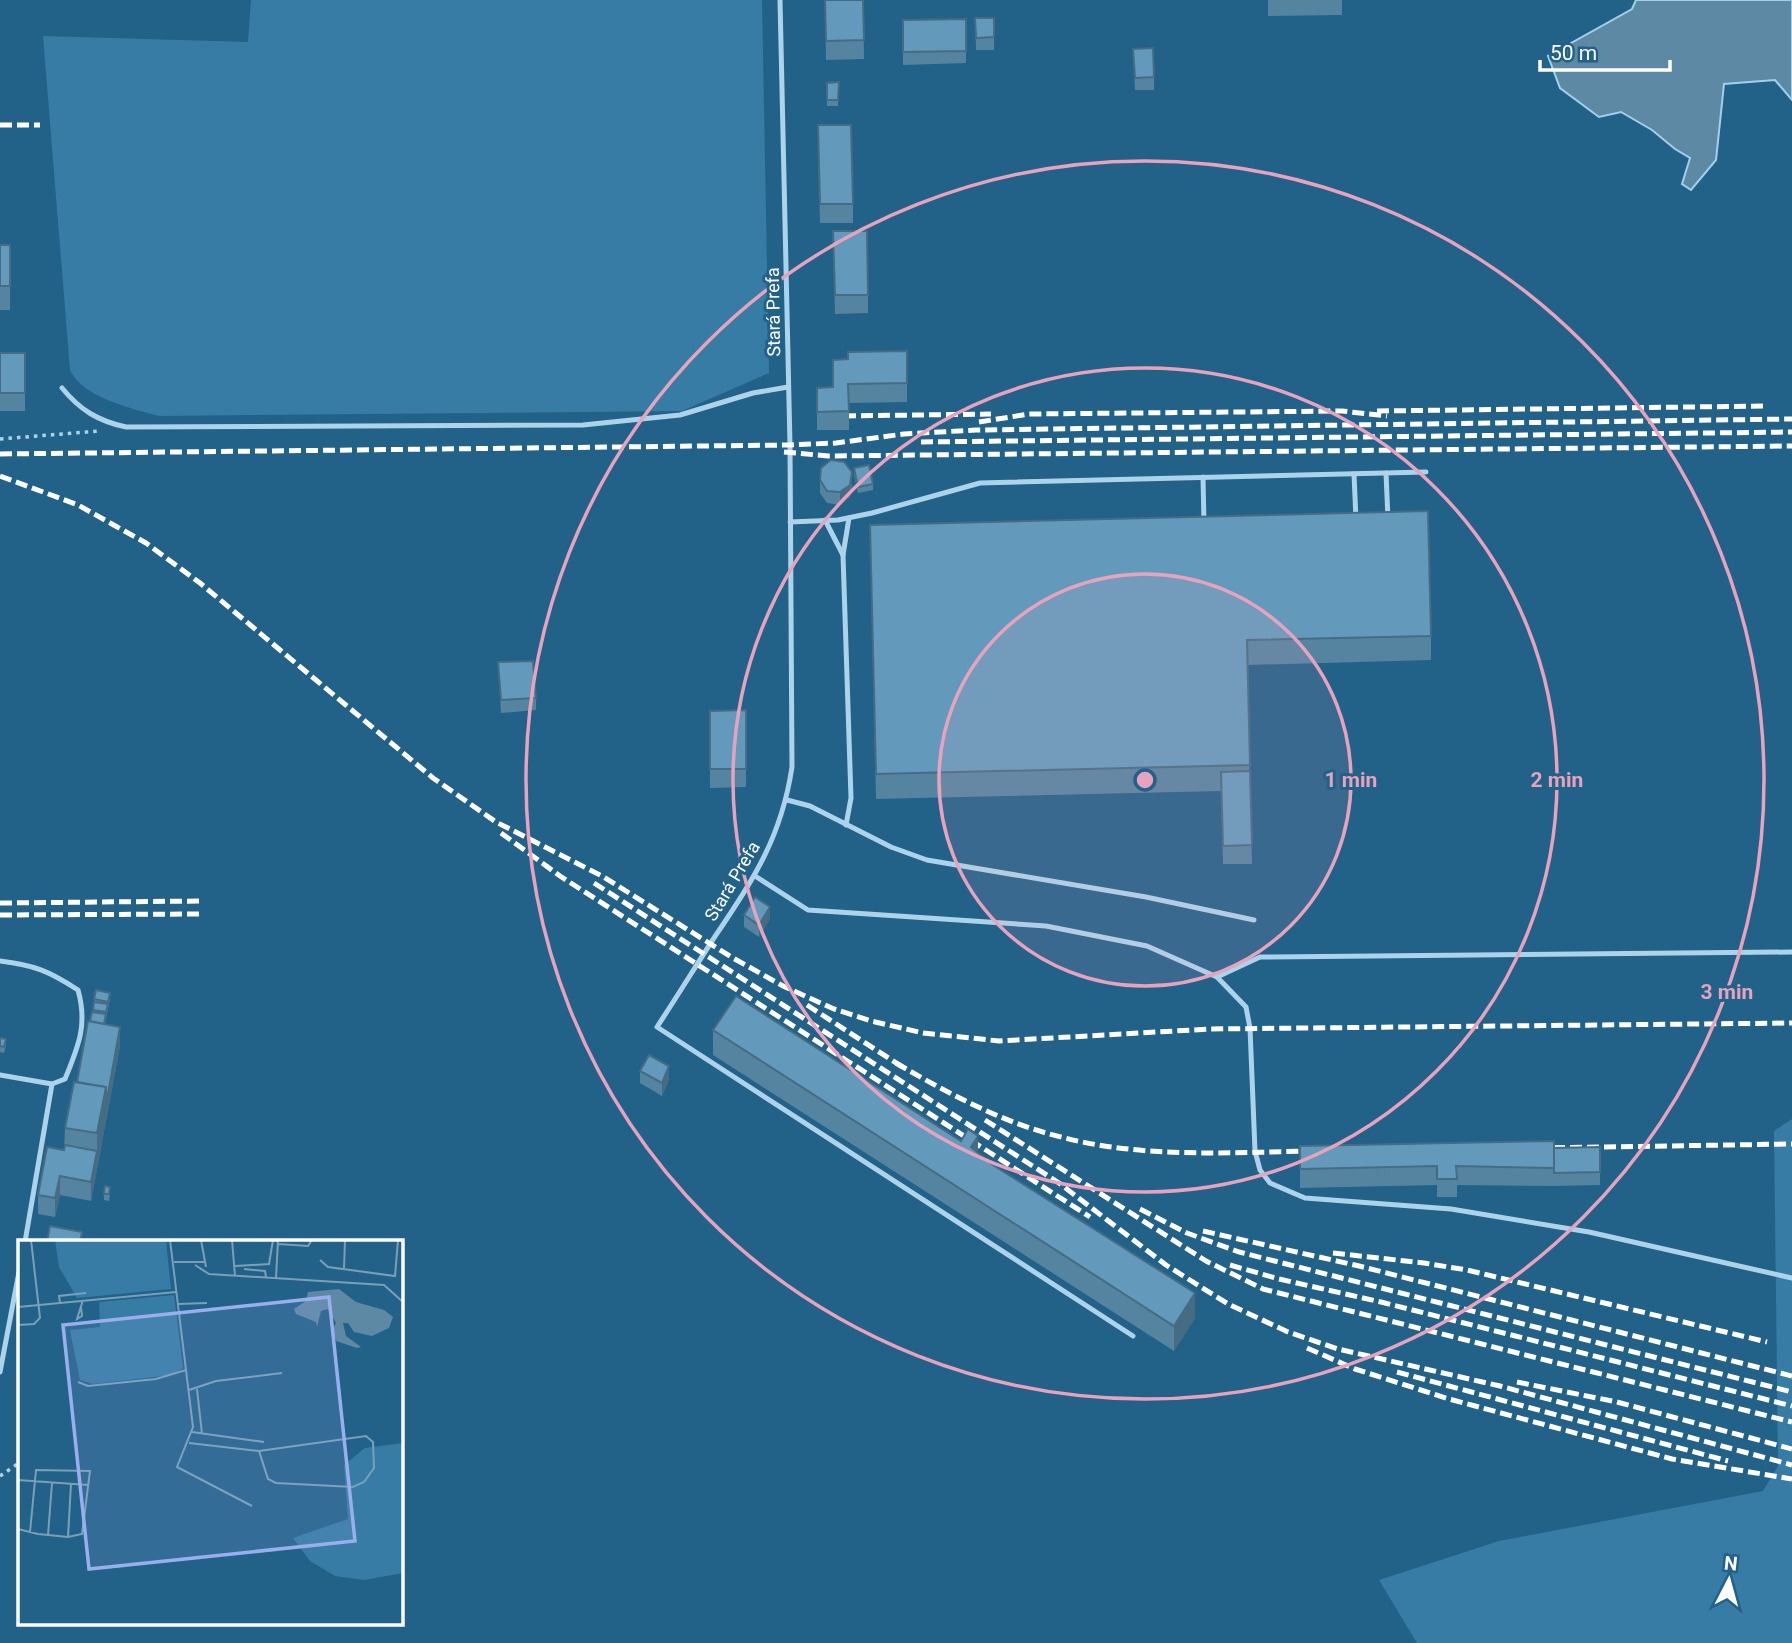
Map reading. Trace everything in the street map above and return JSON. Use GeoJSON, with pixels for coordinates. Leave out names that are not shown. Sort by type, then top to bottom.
{"type":"FeatureCollection","features":[{"type":"Feature","properties":{"kind":"lane","name":"Stará Prefa"},"geometry":{"type":"LineString","coordinates":[[780,0],[789,387],[792,767],[787,800],[776,834],[755,876],[657,1027],[1133,1336]]}},
{"type":"Feature","properties":{"kind":"lane"},"geometry":{"type":"LineString","coordinates":[[62,388],[91,416],[126,427],[583,425],[680,415],[765,390],[789,387]]}},
{"type":"Feature","properties":{"kind":"lane"},"geometry":{"type":"LineString","coordinates":[[790,522],[849,518],[980,483],[1426,472]]}},
{"type":"Feature","properties":{"kind":"lane"},"geometry":{"type":"LineString","coordinates":[[1386,473],[1388,530]]}},
{"type":"Feature","properties":{"kind":"lane"},"geometry":{"type":"LineString","coordinates":[[1354,474],[1356,528]]}},
{"type":"Feature","properties":{"kind":"lane"},"geometry":{"type":"LineString","coordinates":[[1203,477],[1205,531]]}},
{"type":"Feature","properties":{"kind":"lane"},"geometry":{"type":"LineString","coordinates":[[846,825],[851,798],[843,555],[849,518]]}},
{"type":"Feature","properties":{"kind":"lane"},"geometry":{"type":"LineString","coordinates":[[825,520],[843,555]]}},
{"type":"Feature","properties":{"kind":"lane"},"geometry":{"type":"LineString","coordinates":[[787,800],[810,806],[891,847],[927,860],[1146,897],[1254,920]]}},
{"type":"Feature","properties":{"kind":"lane"},"geometry":{"type":"LineString","coordinates":[[755,876],[808,910],[1046,926],[1147,946],[1217,977],[1246,1007],[1250,1028],[1255,1152],[1260,1170],[1270,1183],[1305,1198],[1451,1209],[1589,1232],[1792,1278]]}},
{"type":"Feature","properties":{"kind":"lane"},"geometry":{"type":"LineString","coordinates":[[1217,977],[1260,957],[1792,952]]}},
{"type":"Feature","properties":{"kind":"lane"},"geometry":{"type":"LineString","coordinates":[[0,961],[51,972],[78,990],[83,1008],[80,1041],[65,1079],[52,1084],[0,1075]]}},
{"type":"Feature","properties":{"kind":"lane"},"geometry":{"type":"LineString","coordinates":[[24,1240],[52,1084]]}},
{"type":"Feature","properties":{"kind":"lane"},"geometry":{"type":"LineString","coordinates":[[0,1372],[18,1277]]}},
{"type":"Feature","properties":{"kind":"path"},"geometry":{"type":"LineString","coordinates":[[0,439],[103,430]]}},
{"type":"Feature","properties":{"kind":"path"},"geometry":{"type":"LineString","coordinates":[[0,1476],[18,1464]]}},
{"type":"Feature","properties":{"kind":"shaded area"},"geometry":{"type":"Polygon","coordinates":[[[251,0],[762,0],[769,373],[682,411],[159,416],[122,405],[85,388],[70,370],[43,36],[248,42],[251,0]]]}},
{"type":"Feature","properties":{"kind":"shaded area"},"geometry":{"type":"Polygon","coordinates":[[[1636,0],[1792,0],[1792,100],[1775,80],[1724,84],[1716,160],[1691,190],[1682,184],[1690,158],[1652,130],[1621,112],[1599,117],[1560,88],[1548,56],[1632,9],[1636,0]]]}},
{"type":"Feature","properties":{"kind":"shaded area"},"geometry":{"type":"Polygon","coordinates":[[[1792,1119],[1792,1643],[1417,1643],[1379,1580],[1499,1541],[1763,1491],[1778,1466],[1774,1131],[1792,1119]]]}},
{"type":"Feature","properties":{"kind":"building"},"geometry":{"type":"Polygon","coordinates":[[[825,0],[863,0],[864,40],[826,41],[825,0]]]}},
{"type":"Feature","properties":{"kind":"building"},"geometry":{"type":"Polygon","coordinates":[[[975,18],[994,18],[994,37],[976,38],[975,18]]]}},
{"type":"Feature","properties":{"kind":"building"},"geometry":{"type":"Polygon","coordinates":[[[966,19],[966,51],[903,52],[903,20],[966,19]]]}},
{"type":"Feature","properties":{"kind":"building"},"geometry":{"type":"Polygon","coordinates":[[[1153,48],[1154,77],[1135,78],[1133,49],[1153,48]]]}},
{"type":"Feature","properties":{"kind":"building"},"geometry":{"type":"Polygon","coordinates":[[[839,82],[838,100],[827,100],[827,83],[839,82]]]}},
{"type":"Feature","properties":{"kind":"building"},"geometry":{"type":"Polygon","coordinates":[[[818,125],[851,125],[853,204],[820,204],[818,125]]]}},
{"type":"Feature","properties":{"kind":"building"},"geometry":{"type":"Polygon","coordinates":[[[833,231],[867,231],[868,295],[835,295],[833,231]]]}},
{"type":"Feature","properties":{"kind":"building"},"geometry":{"type":"Polygon","coordinates":[[[0,245],[10,245],[10,286],[0,286],[0,245]]]}},
{"type":"Feature","properties":{"kind":"building"},"geometry":{"type":"Polygon","coordinates":[[[907,351],[907,383],[848,384],[849,411],[817,412],[817,388],[833,387],[833,360],[848,359],[848,352],[907,351]]]}},
{"type":"Feature","properties":{"kind":"building"},"geometry":{"type":"Polygon","coordinates":[[[0,353],[25,353],[25,393],[0,393],[0,353]]]}},
{"type":"Feature","properties":{"kind":"building"},"geometry":{"type":"Polygon","coordinates":[[[831,460],[844,462],[852,472],[850,485],[840,492],[827,491],[820,480],[821,468],[831,460]]]}},
{"type":"Feature","properties":{"kind":"building"},"geometry":{"type":"Polygon","coordinates":[[[869,465],[873,484],[858,487],[854,468],[869,465]]]}},
{"type":"Feature","properties":{"kind":"building"},"geometry":{"type":"Polygon","coordinates":[[[1428,511],[1431,636],[1247,640],[1250,765],[876,774],[870,525],[1428,511]]]}},
{"type":"Feature","properties":{"kind":"building"},"geometry":{"type":"Polygon","coordinates":[[[533,661],[536,698],[501,700],[498,662],[533,661]]]}},
{"type":"Feature","properties":{"kind":"building"},"geometry":{"type":"Polygon","coordinates":[[[746,710],[746,769],[710,769],[710,711],[746,710]]]}},
{"type":"Feature","properties":{"kind":"building"},"geometry":{"type":"Polygon","coordinates":[[[1250,771],[1252,845],[1223,846],[1221,772],[1250,771]]]}},
{"type":"Feature","properties":{"kind":"building"},"geometry":{"type":"Polygon","coordinates":[[[755,897],[770,907],[759,925],[744,915],[755,897]]]}},
{"type":"Feature","properties":{"kind":"building"},"geometry":{"type":"Polygon","coordinates":[[[96,990],[110,993],[108,1002],[94,999],[96,990]]]}},
{"type":"Feature","properties":{"kind":"building"},"geometry":{"type":"Polygon","coordinates":[[[736,996],[961,1141],[968,1129],[978,1136],[971,1147],[993,1165],[1195,1293],[1174,1326],[713,1030],[736,996]]]}},
{"type":"Feature","properties":{"kind":"building"},"geometry":{"type":"Polygon","coordinates":[[[94,1002],[108,1004],[106,1012],[93,1010],[94,1002]]]}},
{"type":"Feature","properties":{"kind":"building"},"geometry":{"type":"Polygon","coordinates":[[[92,1012],[106,1014],[104,1024],[90,1021],[92,1012]]]}},
{"type":"Feature","properties":{"kind":"building"},"geometry":{"type":"Polygon","coordinates":[[[88,1021],[120,1027],[106,1105],[106,1087],[77,1082],[88,1021]]]}},
{"type":"Feature","properties":{"kind":"building"},"geometry":{"type":"Polygon","coordinates":[[[0,1038],[6,1039],[4,1047],[0,1046],[0,1038]]]}},
{"type":"Feature","properties":{"kind":"building"},"geometry":{"type":"Polygon","coordinates":[[[649,1055],[669,1066],[662,1083],[640,1071],[649,1055]]]}},
{"type":"Feature","properties":{"kind":"building"},"geometry":{"type":"Polygon","coordinates":[[[74,1082],[106,1087],[97,1133],[65,1128],[74,1082]]]}},
{"type":"Feature","properties":{"kind":"building"},"geometry":{"type":"Polygon","coordinates":[[[1554,1141],[1554,1168],[1456,1166],[1457,1179],[1437,1179],[1437,1166],[1300,1169],[1300,1146],[1554,1141]]]}},
{"type":"Feature","properties":{"kind":"building"},"geometry":{"type":"Polygon","coordinates":[[[65,1145],[97,1151],[91,1182],[60,1176],[55,1198],[38,1195],[47,1147],[64,1150],[65,1145]]]}},
{"type":"Feature","properties":{"kind":"building"},"geometry":{"type":"Polygon","coordinates":[[[1600,1147],[1600,1172],[1554,1173],[1554,1148],[1600,1147]]]}},
{"type":"Feature","properties":{"kind":"building"},"geometry":{"type":"Polygon","coordinates":[[[105,1186],[110,1187],[109,1194],[104,1194],[105,1186]]]}},
{"type":"Feature","properties":{"kind":"building"},"geometry":{"type":"Polygon","coordinates":[[[50,1226],[82,1232],[80,1240],[47,1240],[50,1226]]]}},
{"type":"Feature","properties":{"kind":"railway"},"geometry":{"type":"LineString","coordinates":[[0,125],[40,125]]}},
{"type":"Feature","properties":{"kind":"railway"},"geometry":{"type":"LineString","coordinates":[[1377,411],[1768,406]]}},
{"type":"Feature","properties":{"kind":"railway"},"geometry":{"type":"LineString","coordinates":[[979,422],[1029,414],[1342,411],[1387,416]]}},
{"type":"Feature","properties":{"kind":"railway"},"geometry":{"type":"LineString","coordinates":[[844,416],[991,414]]}},
{"type":"Feature","properties":{"kind":"railway"},"geometry":{"type":"LineString","coordinates":[[0,454],[790,445],[976,430],[1792,419]]}},
{"type":"Feature","properties":{"kind":"railway"},"geometry":{"type":"LineString","coordinates":[[921,442],[1792,432]]}},
{"type":"Feature","properties":{"kind":"railway"},"geometry":{"type":"LineString","coordinates":[[784,452],[828,456],[1792,446]]}},
{"type":"Feature","properties":{"kind":"railway"},"geometry":{"type":"LineString","coordinates":[[0,476],[78,505],[146,543],[200,583],[433,778],[496,822],[602,876],[783,986],[834,1009],[871,1021],[923,1033],[999,1041],[1210,1029],[1792,1023]]}},
{"type":"Feature","properties":{"kind":"railway"},"geometry":{"type":"LineString","coordinates":[[501,833],[560,876],[1090,1217]]}},
{"type":"Feature","properties":{"kind":"railway"},"geometry":{"type":"LineString","coordinates":[[594,883],[1059,1183],[1166,1265],[1228,1304],[1288,1332],[1338,1349],[1500,1386],[1792,1465]]}},
{"type":"Feature","properties":{"kind":"railway"},"geometry":{"type":"LineString","coordinates":[[0,903],[202,901]]}},
{"type":"Feature","properties":{"kind":"railway"},"geometry":{"type":"LineString","coordinates":[[0,915],[202,914]]}},
{"type":"Feature","properties":{"kind":"railway"},"geometry":{"type":"LineString","coordinates":[[807,1005],[904,1068]]}},
{"type":"Feature","properties":{"kind":"railway"},"geometry":{"type":"LineString","coordinates":[[896,1063],[957,1097],[999,1116],[1043,1132],[1096,1145],[1191,1153],[1319,1151]]}},
{"type":"Feature","properties":{"kind":"railway"},"geometry":{"type":"LineString","coordinates":[[985,1120],[1206,1261],[1263,1289],[1792,1422]]}},
{"type":"Feature","properties":{"kind":"railway"},"geometry":{"type":"LineString","coordinates":[[1536,1148],[1792,1144]]}},
{"type":"Feature","properties":{"kind":"railway"},"geometry":{"type":"LineString","coordinates":[[1140,1209],[1187,1233],[1239,1252],[1792,1392]]}},
{"type":"Feature","properties":{"kind":"railway"},"geometry":{"type":"LineString","coordinates":[[1203,1231],[1359,1266],[1792,1376]]}},
{"type":"Feature","properties":{"kind":"railway"},"geometry":{"type":"LineString","coordinates":[[1333,1253],[1467,1270],[1767,1342]]}},
{"type":"Feature","properties":{"kind":"railway"},"geometry":{"type":"LineString","coordinates":[[1230,1265],[1792,1406]]}},
{"type":"Feature","properties":{"kind":"railway"},"geometry":{"type":"LineString","coordinates":[[1307,1348],[1355,1369],[1449,1399],[1672,1459],[1792,1479]]}},
{"type":"Feature","properties":{"kind":"railway"},"geometry":{"type":"LineString","coordinates":[[1397,1372],[1728,1461]]}},
{"type":"Feature","properties":{"kind":"railway"},"geometry":{"type":"LineString","coordinates":[[1517,1382],[1617,1402],[1792,1449]]}}]}
